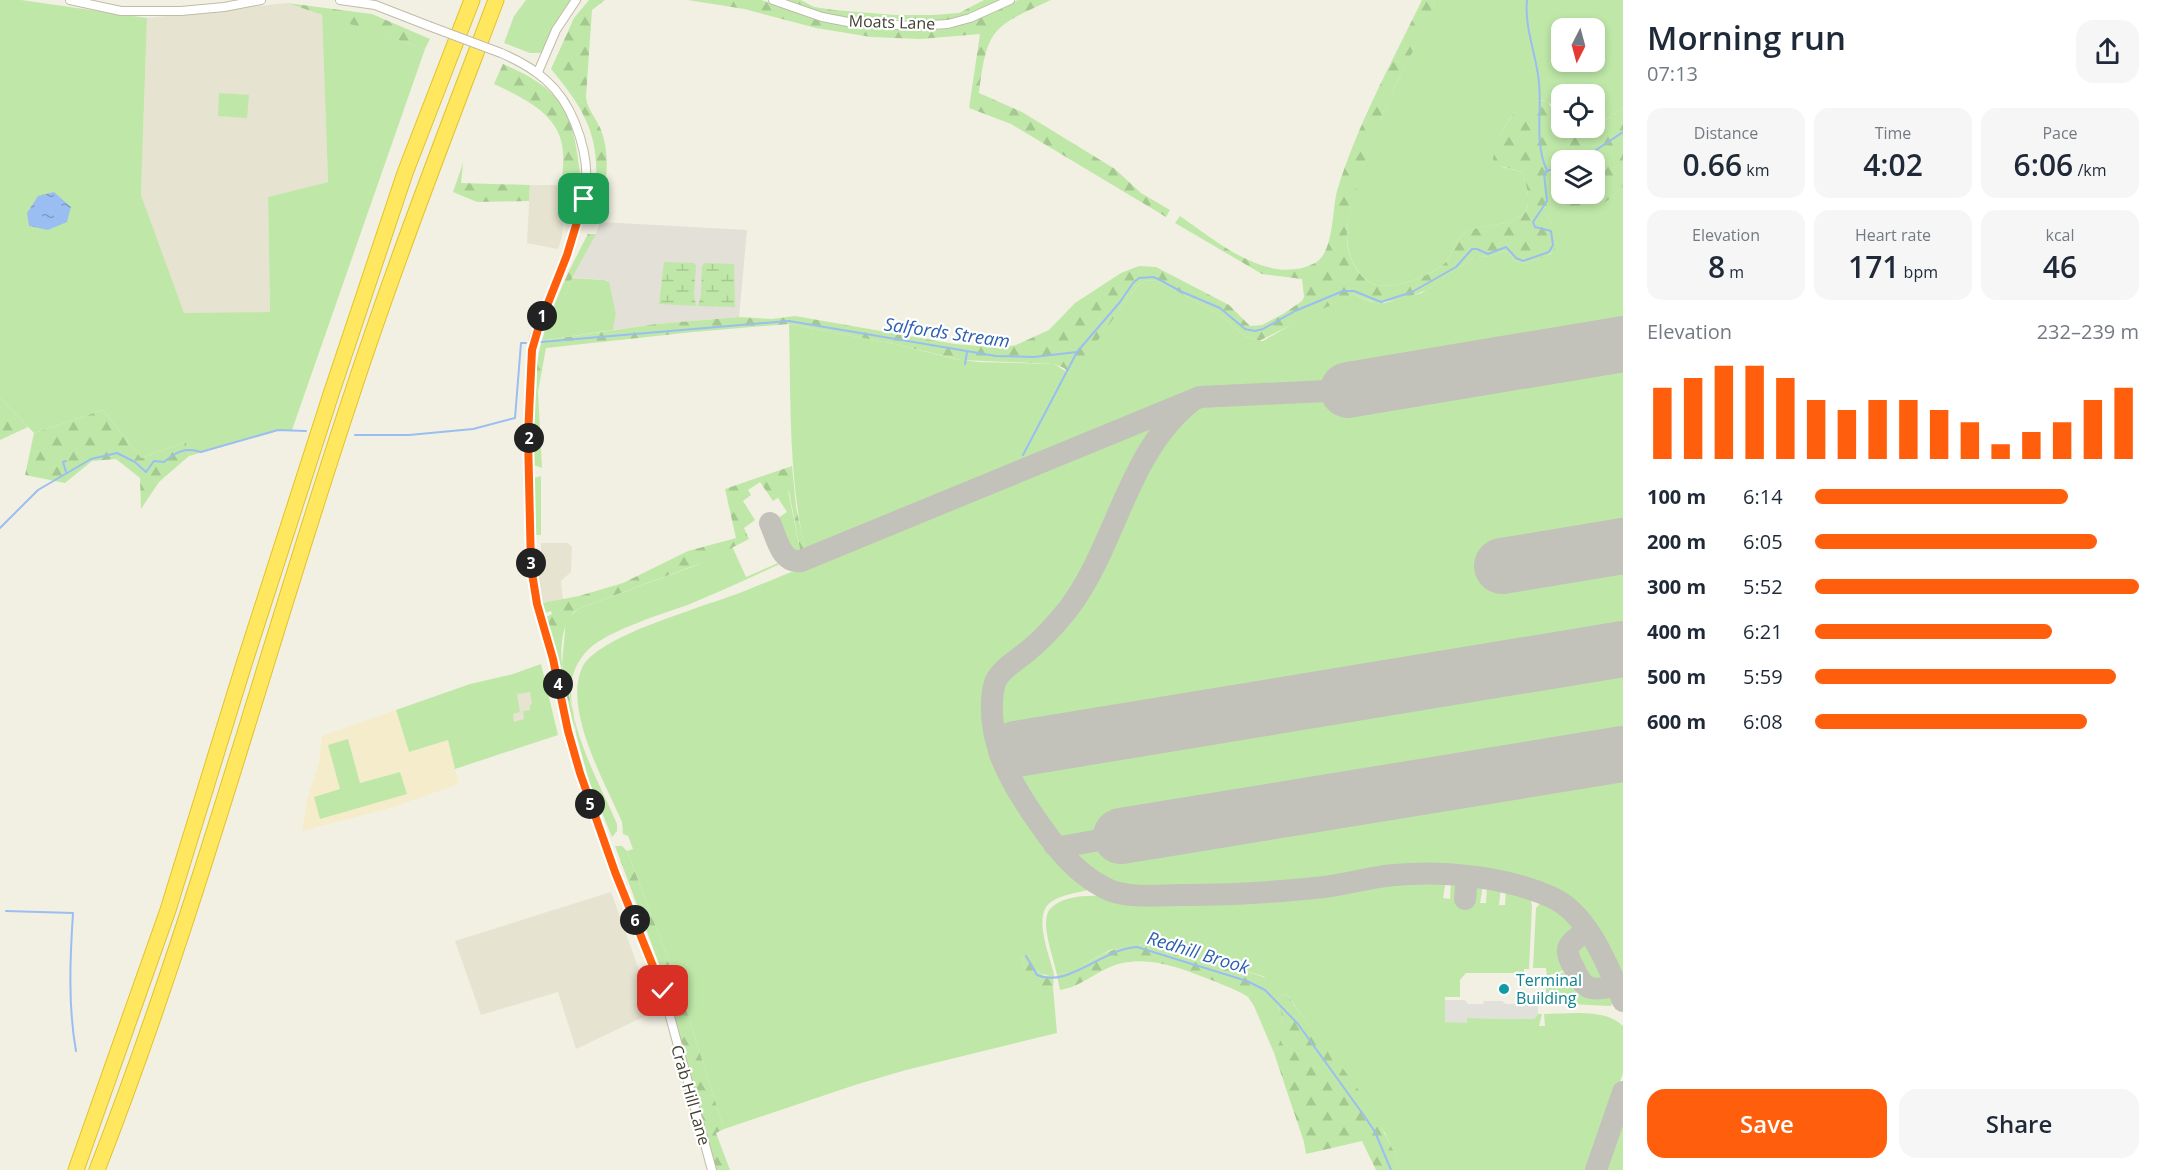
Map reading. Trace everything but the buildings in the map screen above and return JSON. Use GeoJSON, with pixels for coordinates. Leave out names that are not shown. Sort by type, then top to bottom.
{"type":"FeatureCollection","features":[{"type":"Feature","properties":{"kind":"highway"},"geometry":{"type":"LineString","coordinates":[[76,1170],[168,910],[262,608],[405,173],[472,0]]}},
{"type":"Feature","properties":{"kind":"highway"},"geometry":{"type":"LineString","coordinates":[[97,1170],[151,1025],[183,930],[351,396],[425,184],[496,0]]}},
{"type":"Feature","properties":{"kind":"street"},"geometry":{"type":"LineString","coordinates":[[70,0],[131,11],[192,10],[261,0]]}},
{"type":"Feature","properties":{"kind":"street","name":"Crab Hill Lane"},"geometry":{"type":"LineString","coordinates":[[340,0],[375,6],[525,64],[538,72],[559,93],[574,121],[584,149],[586,179],[584,199],[532,350],[528,436],[533,587],[580,773],[613,866],[663,991],[712,1170]]}},
{"type":"Feature","properties":{"kind":"street"},"geometry":{"type":"LineString","coordinates":[[538,72],[558,25],[576,0]]}},
{"type":"Feature","properties":{"kind":"street","name":"Moats Lane"},"geometry":{"type":"LineString","coordinates":[[773,0],[822,17],[848,22],[914,26],[948,24],[970,18],[1010,0]]}},
{"type":"Feature","properties":{"kind":"shaded area"},"geometry":{"type":"Polygon","coordinates":[[[287,3],[322,14],[328,182],[268,198],[270,313],[183,313],[141,195],[147,18],[287,3]]]}},
{"type":"Feature","properties":{"kind":"shaded area"},"geometry":{"type":"Polygon","coordinates":[[[530,185],[567,185],[566,217],[564,217],[558,249],[527,243],[530,185]]]}},
{"type":"Feature","properties":{"kind":"shaded area"},"geometry":{"type":"Polygon","coordinates":[[[600,222],[747,230],[739,317],[613,330],[616,314],[607,280],[566,277],[588,234],[596,234],[600,222]]]}},
{"type":"Feature","properties":{"kind":"shaded area"},"geometry":{"type":"Polygon","coordinates":[[[541,543],[568,543],[572,547],[571,572],[561,581],[563,600],[542,603],[536,554],[541,554],[541,543]]]}},
{"type":"Feature","properties":{"kind":"shaded area"},"geometry":{"type":"Polygon","coordinates":[[[532,690],[538,714],[513,725],[511,712],[514,693],[532,690]]]}},
{"type":"Feature","properties":{"kind":"shaded area"},"geometry":{"type":"Polygon","coordinates":[[[396,710],[409,752],[448,740],[459,784],[390,808],[302,831],[308,796],[319,763],[322,736],[396,710]]]}},
{"type":"Feature","properties":{"kind":"shaded area"},"geometry":{"type":"Polygon","coordinates":[[[611,892],[654,1012],[576,1049],[558,992],[481,1015],[455,941],[611,892]]]}},
{"type":"Feature","properties":{"kind":"shaded area"},"geometry":{"type":"Polygon","coordinates":[[[1445,1000],[1465,1000],[1468,1004],[1502,1001],[1506,1004],[1538,1004],[1538,1014],[1534,1019],[1467,1018],[1467,1023],[1445,1022],[1445,1000]]]}},
{"type":"Feature","properties":{"kind":"green space"},"geometry":{"type":"Polygon","coordinates":[[[0,0],[21,0],[147,18],[141,195],[184,313],[270,312],[268,197],[328,182],[322,14],[425,49],[292,430],[278,430],[189,456],[186,442],[141,458],[103,410],[34,433],[0,398],[0,0]]]}},
{"type":"Feature","properties":{"kind":"green space"},"geometry":{"type":"Polygon","coordinates":[[[526,0],[571,0],[551,32],[542,53],[530,53],[504,43],[514,16],[526,0]]]}},
{"type":"Feature","properties":{"kind":"green space"},"geometry":{"type":"Polygon","coordinates":[[[589,0],[605,0],[592,10],[586,97],[588,106],[601,130],[607,164],[602,200],[594,222],[591,217],[596,185],[596,163],[591,133],[586,119],[571,94],[551,69],[574,18],[589,0]]]}},
{"type":"Feature","properties":{"kind":"green space"},"geometry":{"type":"Polygon","coordinates":[[[688,0],[761,0],[817,19],[914,30],[948,29],[976,20],[1018,0],[1051,0],[1016,17],[996,32],[985,54],[979,93],[1022,112],[1115,169],[1141,193],[1170,210],[1166,217],[1011,124],[969,108],[980,34],[920,39],[871,37],[816,28],[744,9],[688,0]]]}},
{"type":"Feature","properties":{"kind":"green space"},"geometry":{"type":"Polygon","coordinates":[[[783,0],[801,0],[814,7],[834,10],[895,15],[932,15],[959,13],[984,0],[1002,0],[967,17],[940,21],[843,17],[816,12],[783,0]]]}},
{"type":"Feature","properties":{"kind":"green space"},"geometry":{"type":"Polygon","coordinates":[[[1422,0],[1436,0],[1381,117],[1350,212],[1347,234],[1350,256],[1362,276],[1373,284],[1390,286],[1431,273],[1445,263],[1465,233],[1479,227],[1512,221],[1525,212],[1528,198],[1522,172],[1497,165],[1493,160],[1504,128],[1518,109],[1527,103],[1548,102],[1551,108],[1551,138],[1568,139],[1605,138],[1605,120],[1623,108],[1623,186],[1605,203],[1605,150],[1551,150],[1551,204],[1555,204],[1548,216],[1553,227],[1555,249],[1547,256],[1526,263],[1516,261],[1504,251],[1473,258],[1427,290],[1403,299],[1376,303],[1353,294],[1259,341],[1245,336],[1222,316],[1157,280],[1145,281],[1137,286],[1072,376],[1064,368],[1054,364],[961,360],[890,343],[789,324],[546,348],[538,392],[536,375],[544,334],[561,289],[588,234],[596,234],[572,278],[547,340],[656,324],[739,317],[772,319],[795,316],[955,344],[1001,348],[1016,345],[1049,330],[1075,303],[1121,273],[1139,266],[1156,267],[1229,305],[1250,326],[1262,325],[1302,301],[1304,297],[1302,279],[1262,274],[1175,223],[1180,216],[1226,248],[1262,265],[1280,269],[1297,269],[1315,263],[1321,258],[1329,241],[1337,191],[1345,166],[1387,70],[1422,0]]]}},
{"type":"Feature","properties":{"kind":"green space"},"geometry":{"type":"Polygon","coordinates":[[[1436,0],[1623,0],[1623,108],[1605,120],[1605,84],[1551,84],[1551,104],[1542,100],[1515,112],[1501,135],[1494,155],[1502,167],[1522,172],[1528,198],[1525,212],[1512,221],[1480,227],[1465,233],[1445,263],[1431,273],[1400,284],[1381,286],[1366,280],[1352,260],[1347,244],[1349,218],[1362,167],[1376,129],[1436,0]]]}},
{"type":"Feature","properties":{"kind":"green space"},"geometry":{"type":"Polygon","coordinates":[[[287,3],[372,14],[430,39],[425,49],[287,3]]]}},
{"type":"Feature","properties":{"kind":"green space"},"geometry":{"type":"Polygon","coordinates":[[[503,64],[539,83],[561,105],[568,118],[580,173],[568,173],[567,185],[562,185],[561,139],[548,117],[517,95],[494,84],[503,64]]]}},
{"type":"Feature","properties":{"kind":"green space"},"geometry":{"type":"Polygon","coordinates":[[[219,93],[249,95],[247,118],[218,116],[219,93]]]}},
{"type":"Feature","properties":{"kind":"green space"},"geometry":{"type":"Polygon","coordinates":[[[463,163],[461,183],[530,185],[529,201],[477,202],[453,192],[463,163]]]}},
{"type":"Feature","properties":{"kind":"green space"},"geometry":{"type":"Polygon","coordinates":[[[1623,186],[1623,336],[1316,386],[1195,392],[806,554],[793,468],[789,324],[890,343],[955,359],[978,362],[1054,364],[1072,375],[1137,286],[1145,281],[1157,280],[1222,316],[1245,336],[1263,341],[1301,319],[1353,294],[1372,302],[1384,303],[1422,293],[1473,258],[1504,251],[1516,261],[1526,263],[1551,254],[1553,227],[1548,216],[1555,204],[1585,209],[1605,204],[1623,186]]]}},
{"type":"Feature","properties":{"kind":"green space"},"geometry":{"type":"Polygon","coordinates":[[[1560,204],[1602,204],[1592,209],[1577,209],[1560,204]]]}},
{"type":"Feature","properties":{"kind":"green space"},"geometry":{"type":"Polygon","coordinates":[[[664,262],[696,265],[694,294],[696,306],[659,304],[664,262]]]}},
{"type":"Feature","properties":{"kind":"green space"},"geometry":{"type":"Polygon","coordinates":[[[705,263],[734,264],[735,307],[698,306],[702,266],[705,263]]]}},
{"type":"Feature","properties":{"kind":"green space"},"geometry":{"type":"Polygon","coordinates":[[[572,278],[609,282],[616,314],[613,330],[546,340],[572,278]]]}},
{"type":"Feature","properties":{"kind":"green space"},"geometry":{"type":"Polygon","coordinates":[[[1623,353],[1623,985],[1590,921],[1574,904],[1558,894],[1516,879],[1467,870],[1422,867],[1403,868],[1321,882],[1264,887],[1195,890],[1127,889],[1103,881],[1079,863],[1055,837],[1033,806],[1015,773],[1003,740],[997,709],[1000,684],[1008,674],[1051,639],[1075,609],[1095,576],[1156,451],[1187,411],[1201,402],[1208,401],[1297,397],[1340,399],[1623,353]]]}},
{"type":"Feature","properties":{"kind":"green space"},"geometry":{"type":"Polygon","coordinates":[[[535,381],[538,392],[542,468],[534,465],[531,415],[535,381]]]}},
{"type":"Feature","properties":{"kind":"green space"},"geometry":{"type":"Polygon","coordinates":[[[0,398],[28,427],[0,440],[0,398]]]}},
{"type":"Feature","properties":{"kind":"green space"},"geometry":{"type":"Polygon","coordinates":[[[103,410],[141,458],[186,442],[189,456],[159,482],[141,509],[140,478],[116,459],[92,461],[65,483],[25,475],[34,433],[103,410]]]}},
{"type":"Feature","properties":{"kind":"green space"},"geometry":{"type":"Polygon","coordinates":[[[1152,422],[1157,427],[1155,432],[1135,465],[1087,567],[1068,599],[1039,634],[998,667],[987,688],[987,732],[998,765],[1046,843],[1090,886],[1088,890],[1069,894],[1051,902],[1046,908],[1043,916],[1044,936],[1054,974],[1044,975],[1038,971],[1030,955],[1022,957],[1030,980],[1038,985],[1053,987],[1057,1033],[906,1070],[724,1129],[679,987],[627,851],[633,849],[628,836],[623,834],[622,822],[588,746],[578,704],[578,685],[582,668],[600,650],[629,634],[744,591],[1152,422]]]}},
{"type":"Feature","properties":{"kind":"green space"},"geometry":{"type":"Polygon","coordinates":[[[792,466],[796,507],[806,554],[801,555],[789,491],[773,501],[760,482],[748,490],[751,495],[743,501],[755,520],[744,528],[749,539],[704,562],[578,609],[568,619],[563,634],[561,658],[575,730],[546,617],[552,614],[551,611],[545,613],[542,603],[579,596],[623,583],[688,551],[736,538],[725,489],[792,466]]]}},
{"type":"Feature","properties":{"kind":"green space"},"geometry":{"type":"Polygon","coordinates":[[[541,476],[541,535],[536,535],[534,531],[534,478],[541,476]]]}},
{"type":"Feature","properties":{"kind":"green space"},"geometry":{"type":"Polygon","coordinates":[[[788,490],[801,555],[795,556],[778,518],[787,512],[778,498],[788,490]]]}},
{"type":"Feature","properties":{"kind":"green space"},"geometry":{"type":"Polygon","coordinates":[[[732,546],[746,577],[778,563],[712,595],[637,623],[598,642],[585,653],[576,667],[571,684],[572,707],[562,664],[566,620],[578,609],[697,565],[732,546]]]}},
{"type":"Feature","properties":{"kind":"green space"},"geometry":{"type":"Polygon","coordinates":[[[541,664],[558,735],[455,769],[448,740],[409,752],[396,710],[470,684],[513,674],[541,664]],[[530,692],[517,694],[520,712],[513,714],[514,722],[524,719],[523,711],[530,710],[532,704],[530,692]]]}},
{"type":"Feature","properties":{"kind":"green space"},"geometry":{"type":"Polygon","coordinates":[[[574,716],[581,741],[617,824],[617,831],[612,837],[590,784],[576,734],[574,716]]]}},
{"type":"Feature","properties":{"kind":"green space"},"geometry":{"type":"Polygon","coordinates":[[[348,739],[360,783],[400,772],[407,794],[320,819],[314,797],[340,789],[328,745],[348,739]]]}},
{"type":"Feature","properties":{"kind":"green space"},"geometry":{"type":"Polygon","coordinates":[[[615,846],[622,846],[627,851],[679,987],[724,1129],[716,1133],[730,1170],[716,1170],[658,961],[615,846]]]}},
{"type":"Feature","properties":{"kind":"green space"},"geometry":{"type":"Polygon","coordinates":[[[1407,879],[1446,881],[1443,898],[1450,899],[1451,881],[1464,882],[1462,901],[1468,901],[1469,883],[1483,885],[1480,903],[1486,903],[1487,885],[1501,888],[1499,905],[1505,905],[1506,889],[1530,895],[1532,906],[1529,969],[1524,969],[1524,973],[1466,973],[1460,980],[1460,997],[1445,997],[1445,1022],[1467,1022],[1467,1018],[1534,1019],[1538,1014],[1542,1014],[1539,1026],[1545,1026],[1544,1014],[1586,1013],[1616,1020],[1623,1026],[1623,1073],[1590,1170],[1402,1170],[1385,1133],[1286,993],[1276,1000],[1283,1033],[1274,1053],[1248,997],[1265,977],[1229,965],[1190,959],[1159,948],[1138,944],[1110,950],[1071,971],[1057,975],[1048,940],[1046,922],[1050,909],[1070,898],[1096,896],[1230,900],[1271,898],[1407,879]]]}},
{"type":"Feature","properties":{"kind":"green space"},"geometry":{"type":"Polygon","coordinates":[[[1543,900],[1561,909],[1575,925],[1565,947],[1566,963],[1561,965],[1563,970],[1551,974],[1551,977],[1547,977],[1546,968],[1533,968],[1536,908],[1543,900]]]}},
{"type":"Feature","properties":{"kind":"green space"},"geometry":{"type":"Polygon","coordinates":[[[1586,942],[1606,977],[1600,984],[1586,980],[1578,970],[1573,958],[1575,948],[1586,942]]]}},
{"type":"Feature","properties":{"kind":"green space"},"geometry":{"type":"Polygon","coordinates":[[[1138,944],[1159,948],[1190,959],[1229,965],[1266,978],[1248,997],[1236,990],[1178,968],[1140,961],[1115,965],[1075,986],[1060,990],[1057,975],[1116,949],[1138,944]]]}},
{"type":"Feature","properties":{"kind":"green space"},"geometry":{"type":"Polygon","coordinates":[[[1031,955],[1038,972],[1045,976],[1054,974],[1053,987],[1033,983],[1027,976],[1022,956],[1031,955]]]}},
{"type":"Feature","properties":{"kind":"green space"},"geometry":{"type":"Polygon","coordinates":[[[1563,972],[1566,976],[1571,974],[1583,989],[1614,995],[1614,1003],[1610,1006],[1548,1003],[1546,979],[1550,979],[1550,988],[1555,988],[1558,975],[1563,972]]]}},
{"type":"Feature","properties":{"kind":"green space"},"geometry":{"type":"Polygon","coordinates":[[[1286,993],[1362,1095],[1381,1126],[1402,1170],[1376,1170],[1362,1141],[1306,1154],[1274,1053],[1281,1040],[1283,1027],[1276,1000],[1286,993]]]}},
{"type":"Feature","properties":{"kind":"green space"},"geometry":{"type":"Polygon","coordinates":[[[1623,1110],[1623,1170],[1604,1170],[1623,1110]]]}},
{"type":"Feature","properties":{"kind":"water"},"geometry":{"type":"Polygon","coordinates":[[[54,192],[71,207],[67,222],[48,230],[29,226],[27,213],[38,196],[54,192]]]}},
{"type":"Feature","properties":{"kind":"waterway"},"geometry":{"type":"LineString","coordinates":[[1527,0],[1527,21],[1539,83],[1541,149],[1547,171]]}},
{"type":"Feature","properties":{"kind":"waterway","name":"Salfords Stream"},"geometry":{"type":"LineString","coordinates":[[1596,150],[1623,132]]}},
{"type":"Feature","properties":{"kind":"waterway","name":"Salfords Stream"},"geometry":{"type":"LineString","coordinates":[[1023,455],[1077,352],[1139,278],[1158,279],[1220,308],[1245,329],[1255,331],[1343,291],[1354,291],[1381,302],[1412,292],[1456,267],[1472,249],[1488,254],[1506,247],[1516,258],[1523,261],[1549,252],[1553,245],[1551,231],[1535,227],[1533,222],[1547,201],[1544,174],[1551,170]]}},
{"type":"Feature","properties":{"kind":"waterway","name":"Salfords Stream"},"geometry":{"type":"LineString","coordinates":[[541,342],[789,321],[996,356],[1034,357],[1077,352]]}},
{"type":"Feature","properties":{"kind":"waterway","name":"Salfords Stream"},"geometry":{"type":"LineString","coordinates":[[355,435],[409,435],[473,429],[515,418],[521,343],[526,343]]}},
{"type":"Feature","properties":{"kind":"waterway","name":"Redhill Brook"},"geometry":{"type":"LineString","coordinates":[[965,364],[967,352]]}},
{"type":"Feature","properties":{"kind":"waterway","name":"Salfords Stream"},"geometry":{"type":"LineString","coordinates":[[0,528],[38,490],[91,459],[117,453],[135,462],[146,472],[154,461],[164,462],[181,451],[201,452],[278,430],[306,431]]}},
{"type":"Feature","properties":{"kind":"waterway"},"geometry":{"type":"LineString","coordinates":[[66,461],[63,462],[66,472]]}},
{"type":"Feature","properties":{"kind":"waterway"},"geometry":{"type":"LineString","coordinates":[[6,911],[73,913],[71,1000],[76,1051]]}},
{"type":"Feature","properties":{"kind":"waterway","name":"Redhill Brook"},"geometry":{"type":"LineString","coordinates":[[1026,956],[1037,975],[1049,978],[1073,973],[1124,949],[1137,947],[1247,981],[1265,990],[1298,1024],[1365,1117],[1375,1132],[1391,1170]]}},
{"type":"Feature","properties":{"kind":"taxiway"},"geometry":{"type":"LineString","coordinates":[[770,523],[784,554],[794,561],[801,561],[1200,397],[1348,390]]}},
{"type":"Feature","properties":{"kind":"taxiway"},"geometry":{"type":"LineString","coordinates":[[1192,401],[1170,422],[1152,446],[1137,472],[1099,556],[1069,608],[1040,640],[1004,669],[995,682],[992,714],[1000,755],[1018,792],[1042,828],[1082,873],[1107,889],[1124,894],[1154,896],[1272,892],[1413,874],[1453,874],[1514,884],[1551,897],[1576,915],[1595,942],[1623,1001]]}},
{"type":"Feature","properties":{"kind":"taxiway"},"geometry":{"type":"LineString","coordinates":[[1054,845],[1061,847],[1121,836]]}},
{"type":"Feature","properties":{"kind":"taxiway"},"geometry":{"type":"LineString","coordinates":[[1465,899],[1467,877]]}},
{"type":"Feature","properties":{"kind":"taxiway"},"geometry":{"type":"LineString","coordinates":[[1585,927],[1585,932],[1573,941],[1568,949],[1577,975],[1588,987],[1598,989],[1612,986],[1617,988]]}},
{"type":"Feature","properties":{"kind":"taxiway"},"geometry":{"type":"LineString","coordinates":[[1596,1170],[1623,1092]]}},
{"type":"Feature","properties":{"kind":"runway"},"geometry":{"type":"LineString","coordinates":[[1348,390],[1623,344]]}},
{"type":"Feature","properties":{"kind":"runway"},"geometry":{"type":"LineString","coordinates":[[1502,566],[1623,546]]}},
{"type":"Feature","properties":{"kind":"runway"},"geometry":{"type":"LineString","coordinates":[[1016,749],[1623,649]]}},
{"type":"Feature","properties":{"kind":"runway"},"geometry":{"type":"LineString","coordinates":[[1121,836],[1623,754]]}},
{"type":"Feature","properties":{"kind":"place","name":"Terminal Building"},"geometry":{"type":"Point","coordinates":[1504,989]}},
{"type":"Feature","properties":{"kind":"route"},"geometry":{"type":"LineString","coordinates":[[584,199],[567,255],[534,338],[532,350],[528,436],[531,567],[537,604],[553,659],[568,731],[580,773],[615,872],[663,991]]}}]}
